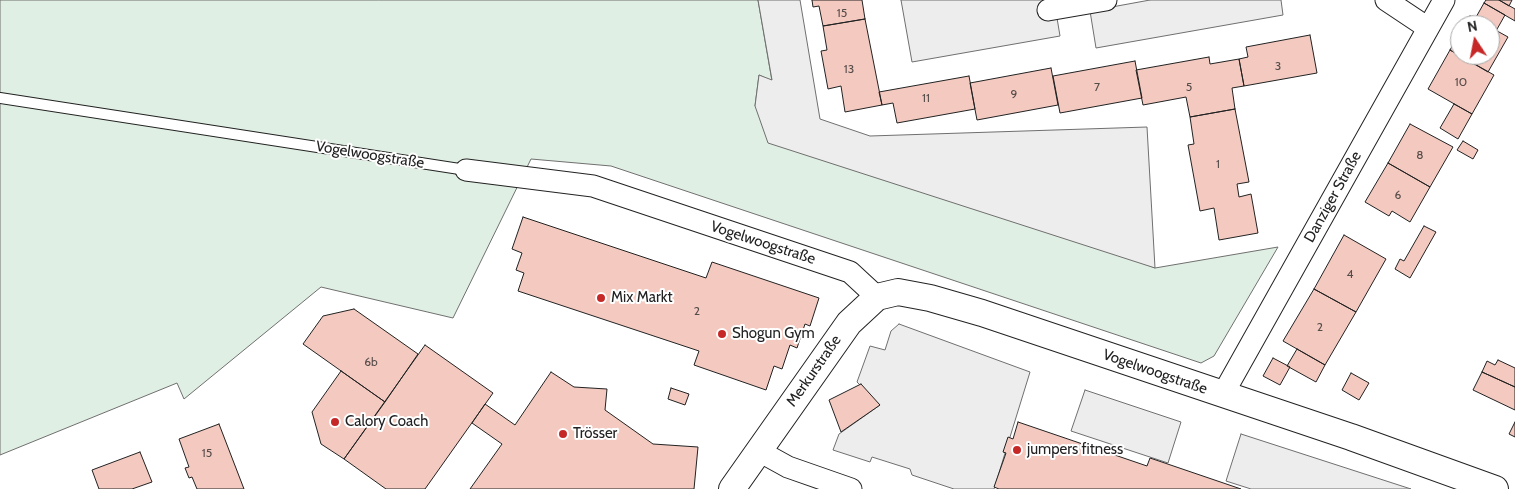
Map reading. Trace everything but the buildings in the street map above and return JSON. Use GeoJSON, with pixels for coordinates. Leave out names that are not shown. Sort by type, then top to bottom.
{"type":"FeatureCollection","features":[{"type":"Feature","properties":{"kind":"street"},"geometry":{"type":"LineString","coordinates":[[1048,10],[1106,0]]}},
{"type":"Feature","properties":{"kind":"street"},"geometry":{"type":"LineString","coordinates":[[1386,0],[1428,28]]}},
{"type":"Feature","properties":{"kind":"street","name":"Danziger Straße"},"geometry":{"type":"LineString","coordinates":[[1223,394],[1444,0]]}},
{"type":"Feature","properties":{"kind":"street","name":"Vogelwoogstraße"},"geometry":{"type":"LineString","coordinates":[[466,170],[593,186],[850,272],[877,297],[898,292],[930,298],[982,313],[1351,437],[1495,489]]}},
{"type":"Feature","properties":{"kind":"street","name":"Merkurstraße"},"geometry":{"type":"LineString","coordinates":[[732,489],[849,322],[877,297]]}},
{"type":"Feature","properties":{"kind":"street"},"geometry":{"type":"LineString","coordinates":[[759,451],[788,467],[851,489]]}},
{"type":"Feature","properties":{"kind":"lane","name":"Vogelwoogstraße"},"geometry":{"type":"LineString","coordinates":[[0,98],[466,170]]}},
{"type":"Feature","properties":{"kind":"green space"},"geometry":{"type":"Polygon","coordinates":[[[0,0],[758,0],[772,81],[759,75],[755,106],[1155,268],[1278,247],[1214,356],[1201,363],[611,166],[531,159],[453,318],[321,287],[184,399],[177,383],[0,455],[0,0]]]}},
{"type":"Feature","properties":{"kind":"shaded area"},"geometry":{"type":"Polygon","coordinates":[[[758,0],[800,0],[820,119],[870,136],[1147,127],[1155,268],[768,143],[755,106],[759,75],[772,80],[758,0]]]}},
{"type":"Feature","properties":{"kind":"shaded area"},"geometry":{"type":"Polygon","coordinates":[[[901,0],[1054,0],[1060,36],[912,62],[901,0]]]}},
{"type":"Feature","properties":{"kind":"shaded area"},"geometry":{"type":"Polygon","coordinates":[[[1150,0],[1281,0],[1283,15],[1096,48],[1090,11],[1150,0]]]}},
{"type":"Feature","properties":{"kind":"shaded area"},"geometry":{"type":"Polygon","coordinates":[[[899,324],[1030,372],[994,489],[954,489],[912,475],[910,469],[872,457],[870,462],[833,450],[839,434],[880,405],[857,382],[870,346],[885,350],[891,331],[899,324]]]}},
{"type":"Feature","properties":{"kind":"shaded area"},"geometry":{"type":"Polygon","coordinates":[[[1085,390],[1181,422],[1168,463],[1071,431],[1085,390]]]}},
{"type":"Feature","properties":{"kind":"shaded area"},"geometry":{"type":"Polygon","coordinates":[[[1241,434],[1411,489],[1251,489],[1226,481],[1241,434]]]}},
{"type":"Feature","properties":{"kind":"place","name":"Mix Markt"},"geometry":{"type":"Point","coordinates":[601,298]}},
{"type":"Feature","properties":{"kind":"place","name":"Shogun Gym"},"geometry":{"type":"Point","coordinates":[722,334]}},
{"type":"Feature","properties":{"kind":"place","name":"Calory Coach"},"geometry":{"type":"Point","coordinates":[335,422]}},
{"type":"Feature","properties":{"kind":"place","name":"Trösser"},"geometry":{"type":"Point","coordinates":[563,434]}},
{"type":"Feature","properties":{"kind":"place","name":"jumpers fitness"},"geometry":{"type":"Point","coordinates":[1017,450]}}]}
